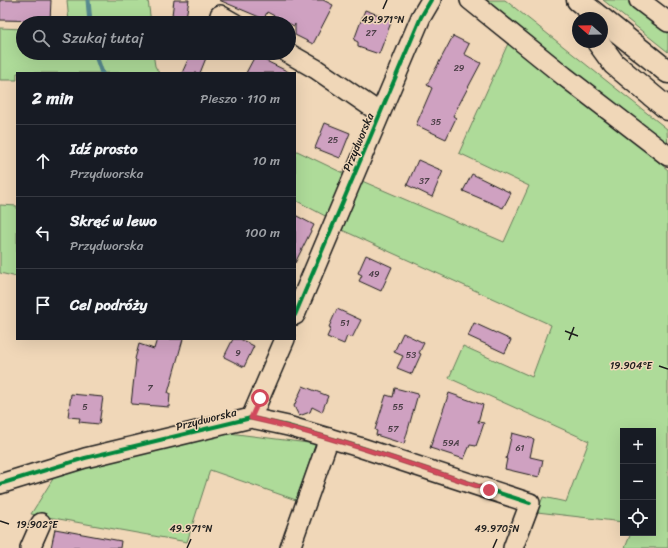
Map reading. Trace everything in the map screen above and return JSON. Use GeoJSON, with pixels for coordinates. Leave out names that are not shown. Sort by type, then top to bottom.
{"type":"FeatureCollection","features":[{"type":"Feature","properties":{"kind":"highway"},"geometry":{"type":"LineString","coordinates":[[566,0],[575,12]]}},
{"type":"Feature","properties":{"kind":"highway"},"geometry":{"type":"LineString","coordinates":[[578,0],[593,12]]}},
{"type":"Feature","properties":{"kind":"highway"},"geometry":{"type":"LineString","coordinates":[[608,25],[668,72]]}},
{"type":"Feature","properties":{"kind":"highway"},"geometry":{"type":"LineString","coordinates":[[602,48],[614,64],[668,108]]}},
{"type":"Feature","properties":{"kind":"street","name":"Przydworska"},"geometry":{"type":"LineString","coordinates":[[296,313],[421,17],[430,0]]}},
{"type":"Feature","properties":{"kind":"street"},"geometry":{"type":"LineString","coordinates":[[470,0],[564,76],[668,156]]}},
{"type":"Feature","properties":{"kind":"street"},"geometry":{"type":"LineString","coordinates":[[639,0],[668,22]]}},
{"type":"Feature","properties":{"kind":"street"},"geometry":{"type":"LineString","coordinates":[[296,58],[316,69],[380,113]]}},
{"type":"Feature","properties":{"kind":"street","name":"Przydworska"},"geometry":{"type":"LineString","coordinates":[[251,418],[285,340]]}},
{"type":"Feature","properties":{"kind":"street","name":"Przydworska"},"geometry":{"type":"LineString","coordinates":[[0,484],[85,458],[251,418],[329,438],[530,503],[513,548]]}},
{"type":"Feature","properties":{"kind":"street"},"geometry":{"type":"LineString","coordinates":[[290,548],[329,438]]}},
{"type":"Feature","properties":{"kind":"street"},"geometry":{"type":"LineString","coordinates":[[30,548],[41,523]]}},
{"type":"Feature","properties":{"kind":"green space"},"geometry":{"type":"Polygon","coordinates":[[[67,0],[148,0],[150,16],[68,16],[67,0]]]}},
{"type":"Feature","properties":{"kind":"green space"},"geometry":{"type":"Polygon","coordinates":[[[481,0],[505,0],[667,129],[668,149],[481,0]]]}},
{"type":"Feature","properties":{"kind":"green space"},"geometry":{"type":"Polygon","coordinates":[[[603,0],[630,0],[668,29],[668,52],[603,0]]]}},
{"type":"Feature","properties":{"kind":"green space"},"geometry":{"type":"Polygon","coordinates":[[[0,28],[16,29],[16,60],[154,60],[158,72],[16,72],[16,80],[0,80],[0,28]]]}},
{"type":"Feature","properties":{"kind":"green space"},"geometry":{"type":"Polygon","coordinates":[[[510,39],[668,170],[668,548],[625,548],[630,536],[656,536],[656,428],[620,428],[620,522],[537,512],[543,497],[566,502],[589,441],[449,378],[463,346],[532,377],[551,325],[342,230],[362,181],[504,242],[529,186],[459,153],[510,39]]]}},
{"type":"Feature","properties":{"kind":"green space"},"geometry":{"type":"Polygon","coordinates":[[[296,150],[347,175],[329,218],[296,201],[296,150]]]}},
{"type":"Feature","properties":{"kind":"green space"},"geometry":{"type":"Polygon","coordinates":[[[0,205],[16,206],[16,277],[0,273],[0,205]]]}},
{"type":"Feature","properties":{"kind":"green space"},"geometry":{"type":"Polygon","coordinates":[[[221,432],[316,444],[296,500],[210,470],[187,542],[31,514],[56,474],[221,432]]]}},
{"type":"Feature","properties":{"kind":"building"},"geometry":{"type":"Polygon","coordinates":[[[0,0],[51,0],[50,16],[16,16],[16,20],[0,20],[0,0]]]}},
{"type":"Feature","properties":{"kind":"building"},"geometry":{"type":"Polygon","coordinates":[[[174,0],[189,0],[186,16],[172,15],[174,0]]]}},
{"type":"Feature","properties":{"kind":"building"},"geometry":{"type":"Polygon","coordinates":[[[219,0],[323,0],[333,5],[313,44],[296,36],[296,16],[275,16],[267,12],[265,16],[257,16],[219,0]]]}},
{"type":"Feature","properties":{"kind":"building"},"geometry":{"type":"Polygon","coordinates":[[[365,10],[392,20],[379,54],[358,47],[358,42],[354,40],[365,10]]]}},
{"type":"Feature","properties":{"kind":"building"},"geometry":{"type":"Polygon","coordinates":[[[453,36],[469,44],[464,54],[481,63],[453,116],[456,118],[446,139],[416,125],[432,88],[427,85],[453,36]]]}},
{"type":"Feature","properties":{"kind":"building"},"geometry":{"type":"Polygon","coordinates":[[[188,60],[205,60],[200,72],[182,72],[188,60]]]}},
{"type":"Feature","properties":{"kind":"building"},"geometry":{"type":"Polygon","coordinates":[[[253,60],[264,60],[289,72],[247,72],[253,60]]]}},
{"type":"Feature","properties":{"kind":"building"},"geometry":{"type":"Polygon","coordinates":[[[325,123],[350,133],[340,158],[315,148],[325,123]]]}},
{"type":"Feature","properties":{"kind":"building"},"geometry":{"type":"Polygon","coordinates":[[[418,160],[443,171],[432,197],[407,185],[418,160]]]}},
{"type":"Feature","properties":{"kind":"building"},"geometry":{"type":"Polygon","coordinates":[[[472,174],[511,193],[503,208],[463,191],[472,174]]]}},
{"type":"Feature","properties":{"kind":"building"},"geometry":{"type":"Polygon","coordinates":[[[296,216],[314,225],[296,261],[296,216]]]}},
{"type":"Feature","properties":{"kind":"building"},"geometry":{"type":"Polygon","coordinates":[[[366,255],[392,267],[381,291],[359,281],[362,275],[358,273],[366,255]]]}},
{"type":"Feature","properties":{"kind":"building"},"geometry":{"type":"Polygon","coordinates":[[[337,309],[361,320],[352,338],[347,336],[344,344],[327,337],[331,328],[329,327],[337,309]]]}},
{"type":"Feature","properties":{"kind":"building"},"geometry":{"type":"Polygon","coordinates":[[[474,323],[511,340],[505,353],[468,336],[474,323]]]}},
{"type":"Feature","properties":{"kind":"building"},"geometry":{"type":"Polygon","coordinates":[[[403,333],[424,343],[412,374],[397,368],[403,356],[394,352],[403,333]]]}},
{"type":"Feature","properties":{"kind":"building"},"geometry":{"type":"Polygon","coordinates":[[[157,340],[183,340],[168,393],[170,393],[169,407],[131,404],[135,359],[139,344],[154,349],[157,340]]]}},
{"type":"Feature","properties":{"kind":"building"},"geometry":{"type":"Polygon","coordinates":[[[232,340],[242,340],[254,346],[244,367],[224,357],[232,340]]]}},
{"type":"Feature","properties":{"kind":"building"},"geometry":{"type":"Polygon","coordinates":[[[303,386],[328,396],[322,412],[312,407],[310,412],[299,416],[294,406],[303,386]]]}},
{"type":"Feature","properties":{"kind":"building"},"geometry":{"type":"Polygon","coordinates":[[[395,388],[418,394],[404,444],[376,435],[377,431],[375,430],[386,395],[393,397],[395,388]]]}},
{"type":"Feature","properties":{"kind":"building"},"geometry":{"type":"Polygon","coordinates":[[[449,393],[483,405],[478,422],[484,423],[480,435],[476,446],[470,445],[464,459],[430,448],[449,393]]]}},
{"type":"Feature","properties":{"kind":"building"},"geometry":{"type":"Polygon","coordinates":[[[71,394],[103,397],[99,424],[79,422],[80,418],[68,417],[71,394]]]}},
{"type":"Feature","properties":{"kind":"building"},"geometry":{"type":"Polygon","coordinates":[[[512,433],[534,439],[530,457],[543,460],[539,477],[505,469],[512,433]]]}},
{"type":"Feature","properties":{"kind":"building"},"geometry":{"type":"Polygon","coordinates":[[[55,529],[121,541],[120,548],[51,548],[55,529]]]}},
{"type":"Feature","properties":{"kind":"waterway"},"geometry":{"type":"LineString","coordinates":[[88,0],[89,16]]}},
{"type":"Feature","properties":{"kind":"waterway"},"geometry":{"type":"LineString","coordinates":[[97,60],[102,72]]}},
{"type":"Feature","properties":{"kind":"cycle path"},"geometry":{"type":"LineString","coordinates":[[296,313],[421,17],[431,0]]}},
{"type":"Feature","properties":{"kind":"cycle path"},"geometry":{"type":"LineString","coordinates":[[0,484],[85,458],[251,418],[288,426],[359,447],[530,503]]}},
{"type":"Feature","properties":{"kind":"route"},"geometry":{"type":"LineString","coordinates":[[260,398],[251,418],[288,426],[359,447],[489,490]]}}]}
